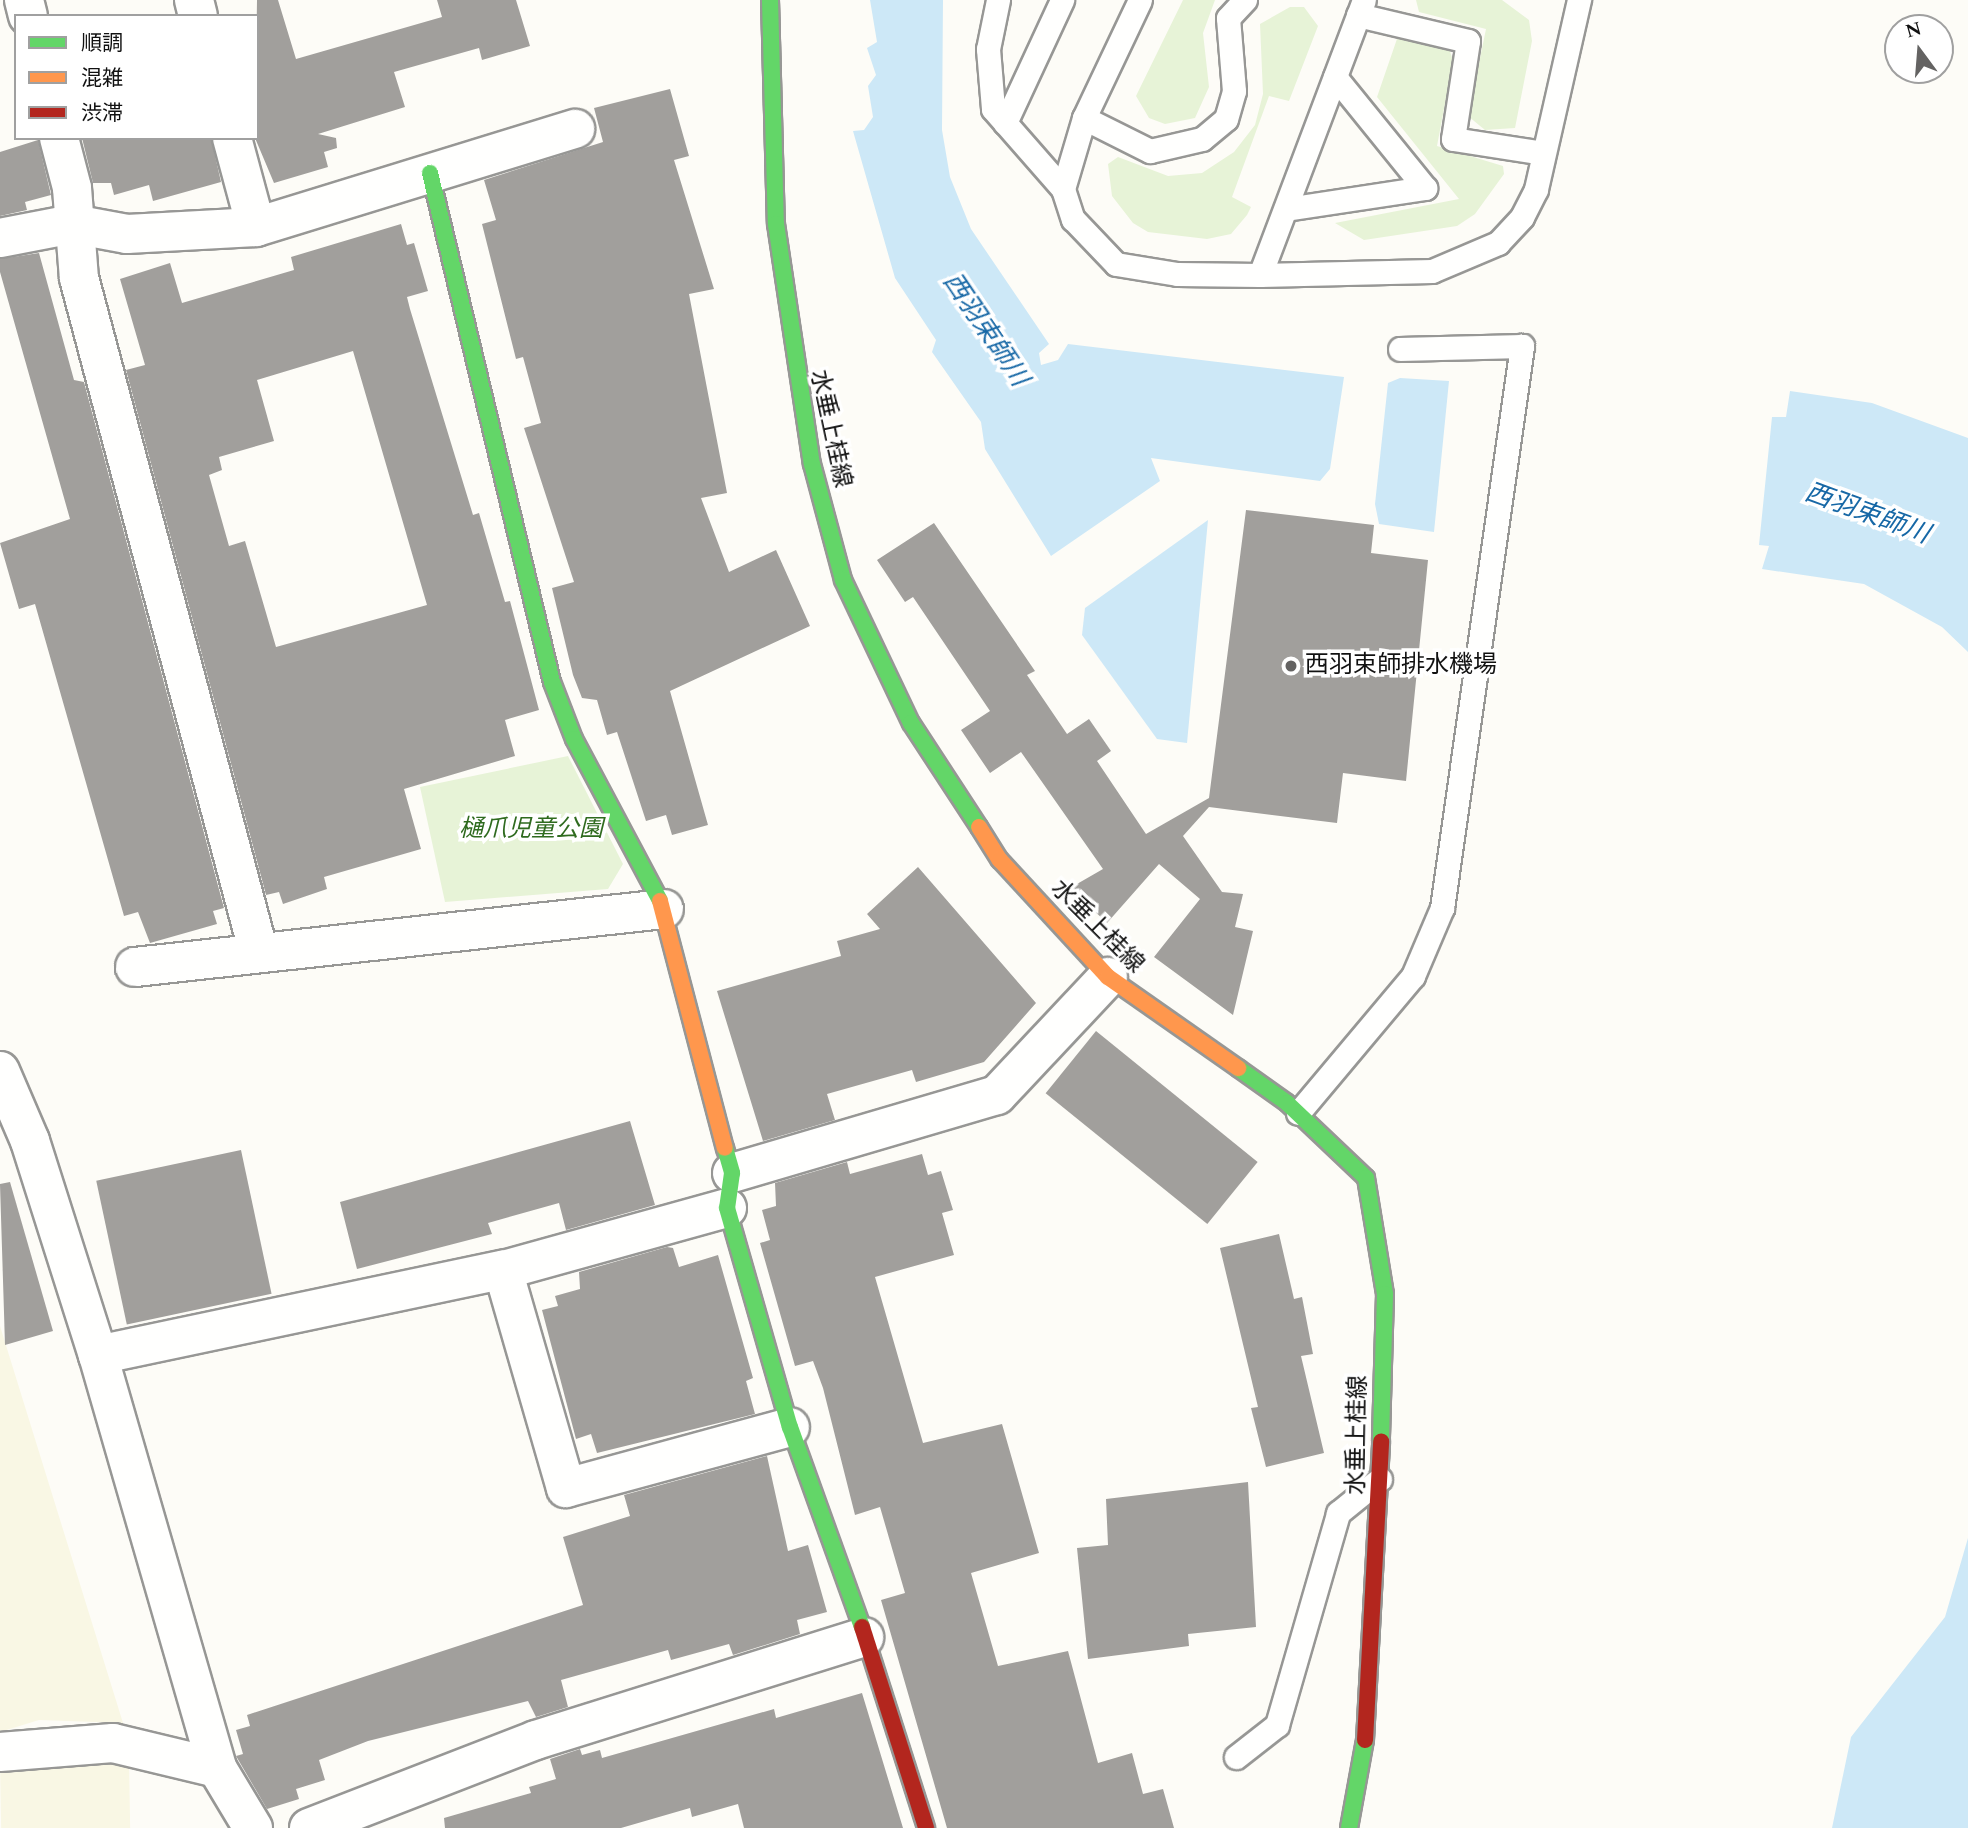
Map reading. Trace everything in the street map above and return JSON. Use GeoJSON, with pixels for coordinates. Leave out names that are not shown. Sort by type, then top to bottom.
{"type":"FeatureCollection","features":[{"type":"Feature","properties":{"kind":"main road","name":"水垂上桂線"},"geometry":{"type":"LineString","coordinates":[[770,0],[776,224],[792,357],[844,580],[911,723],[1000,860],[1108,977],[1298,1113],[1366,1178],[1377,1217],[1385,1294],[1380,1479],[1363,1763],[1349,1828]]}},
{"type":"Feature","properties":{"kind":"main road"},"geometry":{"type":"LineString","coordinates":[[430,173],[552,682],[574,738],[664,909],[729,1190],[790,1427],[864,1637],[926,1828]]}},
{"type":"Feature","properties":{"kind":"street"},"geometry":{"type":"LineString","coordinates":[[0,238],[72,224],[127,234],[256,227],[575,129]]}},
{"type":"Feature","properties":{"kind":"street"},"geometry":{"type":"LineString","coordinates":[[59,140],[79,278],[258,950]]}},
{"type":"Feature","properties":{"kind":"street"},"geometry":{"type":"LineString","coordinates":[[233,140],[256,227]]}},
{"type":"Feature","properties":{"kind":"street"},"geometry":{"type":"LineString","coordinates":[[135,967],[258,950],[664,909]]}},
{"type":"Feature","properties":{"kind":"street"},"geometry":{"type":"LineString","coordinates":[[98,1355],[503,1270],[997,1095],[1108,977]]}},
{"type":"Feature","properties":{"kind":"street"},"geometry":{"type":"LineString","coordinates":[[0,1070],[30,1141],[98,1355],[218,1768],[253,1828]]}},
{"type":"Feature","properties":{"kind":"street"},"geometry":{"type":"LineString","coordinates":[[503,1270],[566,1488],[790,1427]]}},
{"type":"Feature","properties":{"kind":"street"},"geometry":{"type":"LineString","coordinates":[[309,1828],[537,1740],[864,1637]]}},
{"type":"Feature","properties":{"kind":"street"},"geometry":{"type":"LineString","coordinates":[[0,1752],[113,1743],[218,1768]]}},
{"type":"Feature","properties":{"kind":"lane"},"geometry":{"type":"LineString","coordinates":[[998,0],[988,49],[993,109],[1063,189],[1073,219],[1116,264],[1177,274],[1260,275],[1432,271],[1462,261],[1498,243],[1522,217],[1543,153],[1579,0]]}},
{"type":"Feature","properties":{"kind":"lane"},"geometry":{"type":"LineString","coordinates":[[1005,123],[1062,0]]}},
{"type":"Feature","properties":{"kind":"lane"},"geometry":{"type":"LineString","coordinates":[[1063,189],[1084,118],[1140,0]]}},
{"type":"Feature","properties":{"kind":"lane"},"geometry":{"type":"LineString","coordinates":[[1084,118],[1150,150],[1202,139],[1226,118],[1234,91],[1228,18],[1245,0]]}},
{"type":"Feature","properties":{"kind":"lane"},"geometry":{"type":"LineString","coordinates":[[1260,275],[1360,5],[1468,41],[1453,139],[1543,153]]}},
{"type":"Feature","properties":{"kind":"lane"},"geometry":{"type":"LineString","coordinates":[[1286,209],[1425,188],[1335,77]]}},
{"type":"Feature","properties":{"kind":"lane"},"geometry":{"type":"LineString","coordinates":[[1298,1113],[1413,976],[1442,908],[1522,346],[1400,349]]}},
{"type":"Feature","properties":{"kind":"lane"},"geometry":{"type":"LineString","coordinates":[[1236,1757],[1277,1725],[1338,1513],[1380,1479]]}},
{"type":"Feature","properties":{"kind":"shaded area"},"geometry":{"type":"Polygon","coordinates":[[[0,1326],[123,1723],[39,1720],[0,1732],[0,1326]]]}},
{"type":"Feature","properties":{"kind":"shaded area"},"geometry":{"type":"Polygon","coordinates":[[[129,1761],[130,1828],[1,1828],[0,1763],[129,1761]]]}},
{"type":"Feature","properties":{"kind":"green space"},"geometry":{"type":"Polygon","coordinates":[[[1183,0],[1215,0],[1203,33],[1209,87],[1195,118],[1165,124],[1149,118],[1136,96],[1183,0]]]}},
{"type":"Feature","properties":{"kind":"green space"},"geometry":{"type":"Polygon","coordinates":[[[1416,0],[1502,0],[1529,20],[1532,41],[1515,128],[1485,130],[1468,116],[1486,29],[1419,12],[1416,0]]]}},
{"type":"Feature","properties":{"kind":"green space"},"geometry":{"type":"Polygon","coordinates":[[[1290,7],[1304,7],[1318,26],[1289,101],[1269,96],[1232,197],[1251,207],[1247,215],[1231,234],[1207,239],[1148,232],[1133,223],[1112,196],[1108,164],[1118,157],[1168,176],[1202,173],[1234,152],[1255,125],[1263,94],[1260,24],[1290,7]]]}},
{"type":"Feature","properties":{"kind":"green space"},"geometry":{"type":"Polygon","coordinates":[[[1398,36],[1449,48],[1453,61],[1437,146],[1503,166],[1504,174],[1475,214],[1457,226],[1364,240],[1335,223],[1459,199],[1377,97],[1398,36]]]}},
{"type":"Feature","properties":{"kind":"green space","name":"樋爪児童公園"},"geometry":{"type":"Polygon","coordinates":[[[568,756],[623,864],[608,889],[445,902],[420,787],[568,756]]]}},
{"type":"Feature","properties":{"kind":"water","name":"西羽束師川"},"geometry":{"type":"Polygon","coordinates":[[[870,0],[943,0],[942,130],[950,177],[971,229],[1049,344],[1039,353],[1041,365],[1058,360],[1068,344],[1344,377],[1330,469],[1320,481],[1151,458],[1160,481],[1051,556],[985,449],[981,422],[932,352],[936,340],[895,278],[853,131],[864,130],[873,117],[868,86],[876,75],[867,48],[877,42],[870,0]]]}},
{"type":"Feature","properties":{"kind":"water"},"geometry":{"type":"Polygon","coordinates":[[[1400,378],[1449,381],[1434,532],[1379,524],[1375,504],[1388,383],[1400,378]]]}},
{"type":"Feature","properties":{"kind":"water","name":"西羽束師川"},"geometry":{"type":"Polygon","coordinates":[[[1790,391],[1872,403],[1968,438],[1968,652],[1942,627],[1864,584],[1762,569],[1769,546],[1759,545],[1772,417],[1786,417],[1790,391]]]}},
{"type":"Feature","properties":{"kind":"water"},"geometry":{"type":"Polygon","coordinates":[[[1208,520],[1187,743],[1157,739],[1082,635],[1085,608],[1208,520]]]}},
{"type":"Feature","properties":{"kind":"water"},"geometry":{"type":"Polygon","coordinates":[[[1968,1538],[1968,1828],[1832,1828],[1851,1737],[1945,1617],[1968,1538]]]}},
{"type":"Feature","properties":{"kind":"building"},"geometry":{"type":"Polygon","coordinates":[[[257,0],[278,0],[296,59],[442,17],[437,0],[516,0],[530,46],[482,60],[479,48],[394,72],[405,107],[318,134],[336,138],[337,148],[324,152],[328,167],[274,183],[256,140],[259,140],[259,14],[257,14],[257,0]]]}},
{"type":"Feature","properties":{"kind":"building"},"geometry":{"type":"Polygon","coordinates":[[[670,89],[689,156],[674,160],[714,289],[689,294],[727,493],[701,498],[729,572],[776,550],[810,626],[670,691],[708,825],[672,835],[666,815],[646,821],[617,732],[607,735],[597,700],[582,698],[573,675],[552,588],[574,582],[524,428],[541,423],[523,357],[516,359],[482,224],[496,220],[484,180],[603,142],[594,108],[670,89]]]}},
{"type":"Feature","properties":{"kind":"building"},"geometry":{"type":"Polygon","coordinates":[[[38,140],[51,195],[25,202],[27,210],[0,216],[0,152],[38,140]]]}},
{"type":"Feature","properties":{"kind":"building"},"geometry":{"type":"Polygon","coordinates":[[[82,140],[211,140],[221,182],[153,201],[149,185],[114,195],[111,183],[93,183],[82,140]]]}},
{"type":"Feature","properties":{"kind":"building"},"geometry":{"type":"Polygon","coordinates":[[[401,224],[407,245],[414,243],[428,291],[407,297],[410,309],[473,515],[479,513],[505,602],[510,601],[539,710],[505,720],[515,756],[404,789],[421,849],[324,877],[327,889],[283,904],[279,892],[266,895],[126,370],[145,365],[120,279],[170,263],[182,303],[294,270],[291,257],[401,224]],[[353,351],[257,380],[274,441],[219,457],[222,470],[209,475],[229,546],[245,541],[276,647],[427,605],[353,351]]]}},
{"type":"Feature","properties":{"kind":"building"},"geometry":{"type":"Polygon","coordinates":[[[39,253],[74,380],[84,382],[224,908],[213,911],[217,924],[150,943],[138,912],[124,916],[35,604],[19,609],[0,543],[70,519],[0,272],[0,259],[39,253]]]}},
{"type":"Feature","properties":{"kind":"building"},"geometry":{"type":"Polygon","coordinates":[[[1246,510],[1374,525],[1371,553],[1428,560],[1406,781],[1343,773],[1337,823],[1209,807],[1183,836],[1222,892],[1243,894],[1235,927],[1253,931],[1233,1015],[1154,957],[1200,899],[1159,864],[1107,923],[1070,888],[1103,869],[1021,752],[990,773],[961,730],[990,711],[913,597],[905,602],[877,560],[934,523],[1035,671],[1027,675],[1067,734],[1089,719],[1111,751],[1097,761],[1146,834],[1209,798],[1246,510]]]}},
{"type":"Feature","properties":{"kind":"building"},"geometry":{"type":"Polygon","coordinates":[[[918,867],[1036,1003],[984,1062],[916,1082],[912,1070],[827,1094],[835,1120],[763,1141],[717,991],[841,956],[837,941],[880,929],[867,914],[918,867]]]}},
{"type":"Feature","properties":{"kind":"building"},"geometry":{"type":"Polygon","coordinates":[[[1096,1031],[1258,1162],[1207,1224],[1046,1093],[1096,1031]]]}},
{"type":"Feature","properties":{"kind":"building"},"geometry":{"type":"Polygon","coordinates":[[[630,1121],[655,1205],[566,1230],[559,1203],[488,1223],[492,1234],[357,1269],[340,1202],[630,1121]]]}},
{"type":"Feature","properties":{"kind":"building"},"geometry":{"type":"Polygon","coordinates":[[[241,1150],[272,1294],[127,1325],[96,1181],[241,1150]]]}},
{"type":"Feature","properties":{"kind":"building"},"geometry":{"type":"Polygon","coordinates":[[[922,1154],[928,1175],[941,1171],[953,1210],[942,1213],[954,1255],[875,1277],[923,1443],[1002,1424],[1039,1553],[971,1573],[998,1666],[1068,1651],[1098,1763],[1132,1753],[1143,1794],[1163,1789],[1174,1828],[947,1828],[881,1600],[905,1593],[880,1507],[855,1515],[823,1388],[813,1361],[795,1366],[760,1243],[770,1240],[762,1210],[776,1206],[775,1183],[847,1162],[850,1174],[922,1154]]]}},
{"type":"Feature","properties":{"kind":"building"},"geometry":{"type":"Polygon","coordinates":[[[10,1182],[53,1331],[5,1345],[0,1184],[10,1182]]]}},
{"type":"Feature","properties":{"kind":"building"},"geometry":{"type":"Polygon","coordinates":[[[1279,1234],[1294,1299],[1302,1297],[1313,1354],[1301,1356],[1324,1453],[1266,1467],[1251,1408],[1258,1407],[1220,1248],[1279,1234]]]}},
{"type":"Feature","properties":{"kind":"building"},"geometry":{"type":"Polygon","coordinates":[[[667,1247],[673,1248],[679,1267],[718,1255],[753,1378],[746,1381],[755,1414],[597,1453],[591,1434],[576,1439],[542,1310],[558,1306],[555,1296],[580,1289],[579,1272],[667,1247]]]}},
{"type":"Feature","properties":{"kind":"building"},"geometry":{"type":"Polygon","coordinates":[[[767,1456],[788,1551],[808,1545],[827,1612],[797,1620],[800,1634],[733,1655],[729,1644],[671,1660],[668,1650],[561,1680],[568,1707],[536,1717],[528,1701],[368,1741],[319,1760],[325,1780],[296,1789],[299,1799],[267,1809],[236,1756],[243,1754],[236,1730],[250,1726],[247,1715],[583,1605],[563,1537],[630,1516],[624,1495],[767,1456]]]}},
{"type":"Feature","properties":{"kind":"building"},"geometry":{"type":"Polygon","coordinates":[[[1248,1482],[1256,1627],[1188,1634],[1189,1646],[1088,1659],[1077,1548],[1108,1545],[1106,1499],[1248,1482]]]}},
{"type":"Feature","properties":{"kind":"building"},"geometry":{"type":"Polygon","coordinates":[[[862,1693],[903,1828],[744,1828],[738,1804],[692,1817],[690,1808],[621,1828],[445,1828],[444,1818],[531,1793],[529,1787],[556,1779],[550,1759],[580,1749],[582,1755],[600,1750],[602,1758],[774,1709],[776,1718],[862,1693]]]}},
{"type":"Feature","properties":{"kind":"traffic: fast"},"geometry":{"type":"LineString","coordinates":[[770,0],[776,224],[812,464],[843,580],[911,723],[979,827]]}},
{"type":"Feature","properties":{"kind":"traffic: fast"},"geometry":{"type":"LineString","coordinates":[[430,173],[552,682],[574,739],[660,901]]}},
{"type":"Feature","properties":{"kind":"traffic: fast"},"geometry":{"type":"LineString","coordinates":[[1238,1068],[1287,1103],[1366,1178],[1385,1294],[1381,1441]]}},
{"type":"Feature","properties":{"kind":"traffic: fast"},"geometry":{"type":"LineString","coordinates":[[725,1148],[732,1173],[727,1208],[790,1427],[862,1627]]}},
{"type":"Feature","properties":{"kind":"traffic: fast"},"geometry":{"type":"LineString","coordinates":[[1349,1828],[1365,1740]]}},
{"type":"Feature","properties":{"kind":"traffic: slow"},"geometry":{"type":"LineString","coordinates":[[979,827],[1000,860],[1108,977],[1238,1068]]}},
{"type":"Feature","properties":{"kind":"traffic: slow"},"geometry":{"type":"LineString","coordinates":[[660,901],[725,1148]]}},
{"type":"Feature","properties":{"kind":"traffic: jam"},"geometry":{"type":"LineString","coordinates":[[1365,1740],[1381,1441]]}},
{"type":"Feature","properties":{"kind":"traffic: jam"},"geometry":{"type":"LineString","coordinates":[[862,1627],[926,1828]]}},
{"type":"Feature","properties":{"kind":"place","name":"西羽束師排水機場"},"geometry":{"type":"Point","coordinates":[1291,666]}}]}
